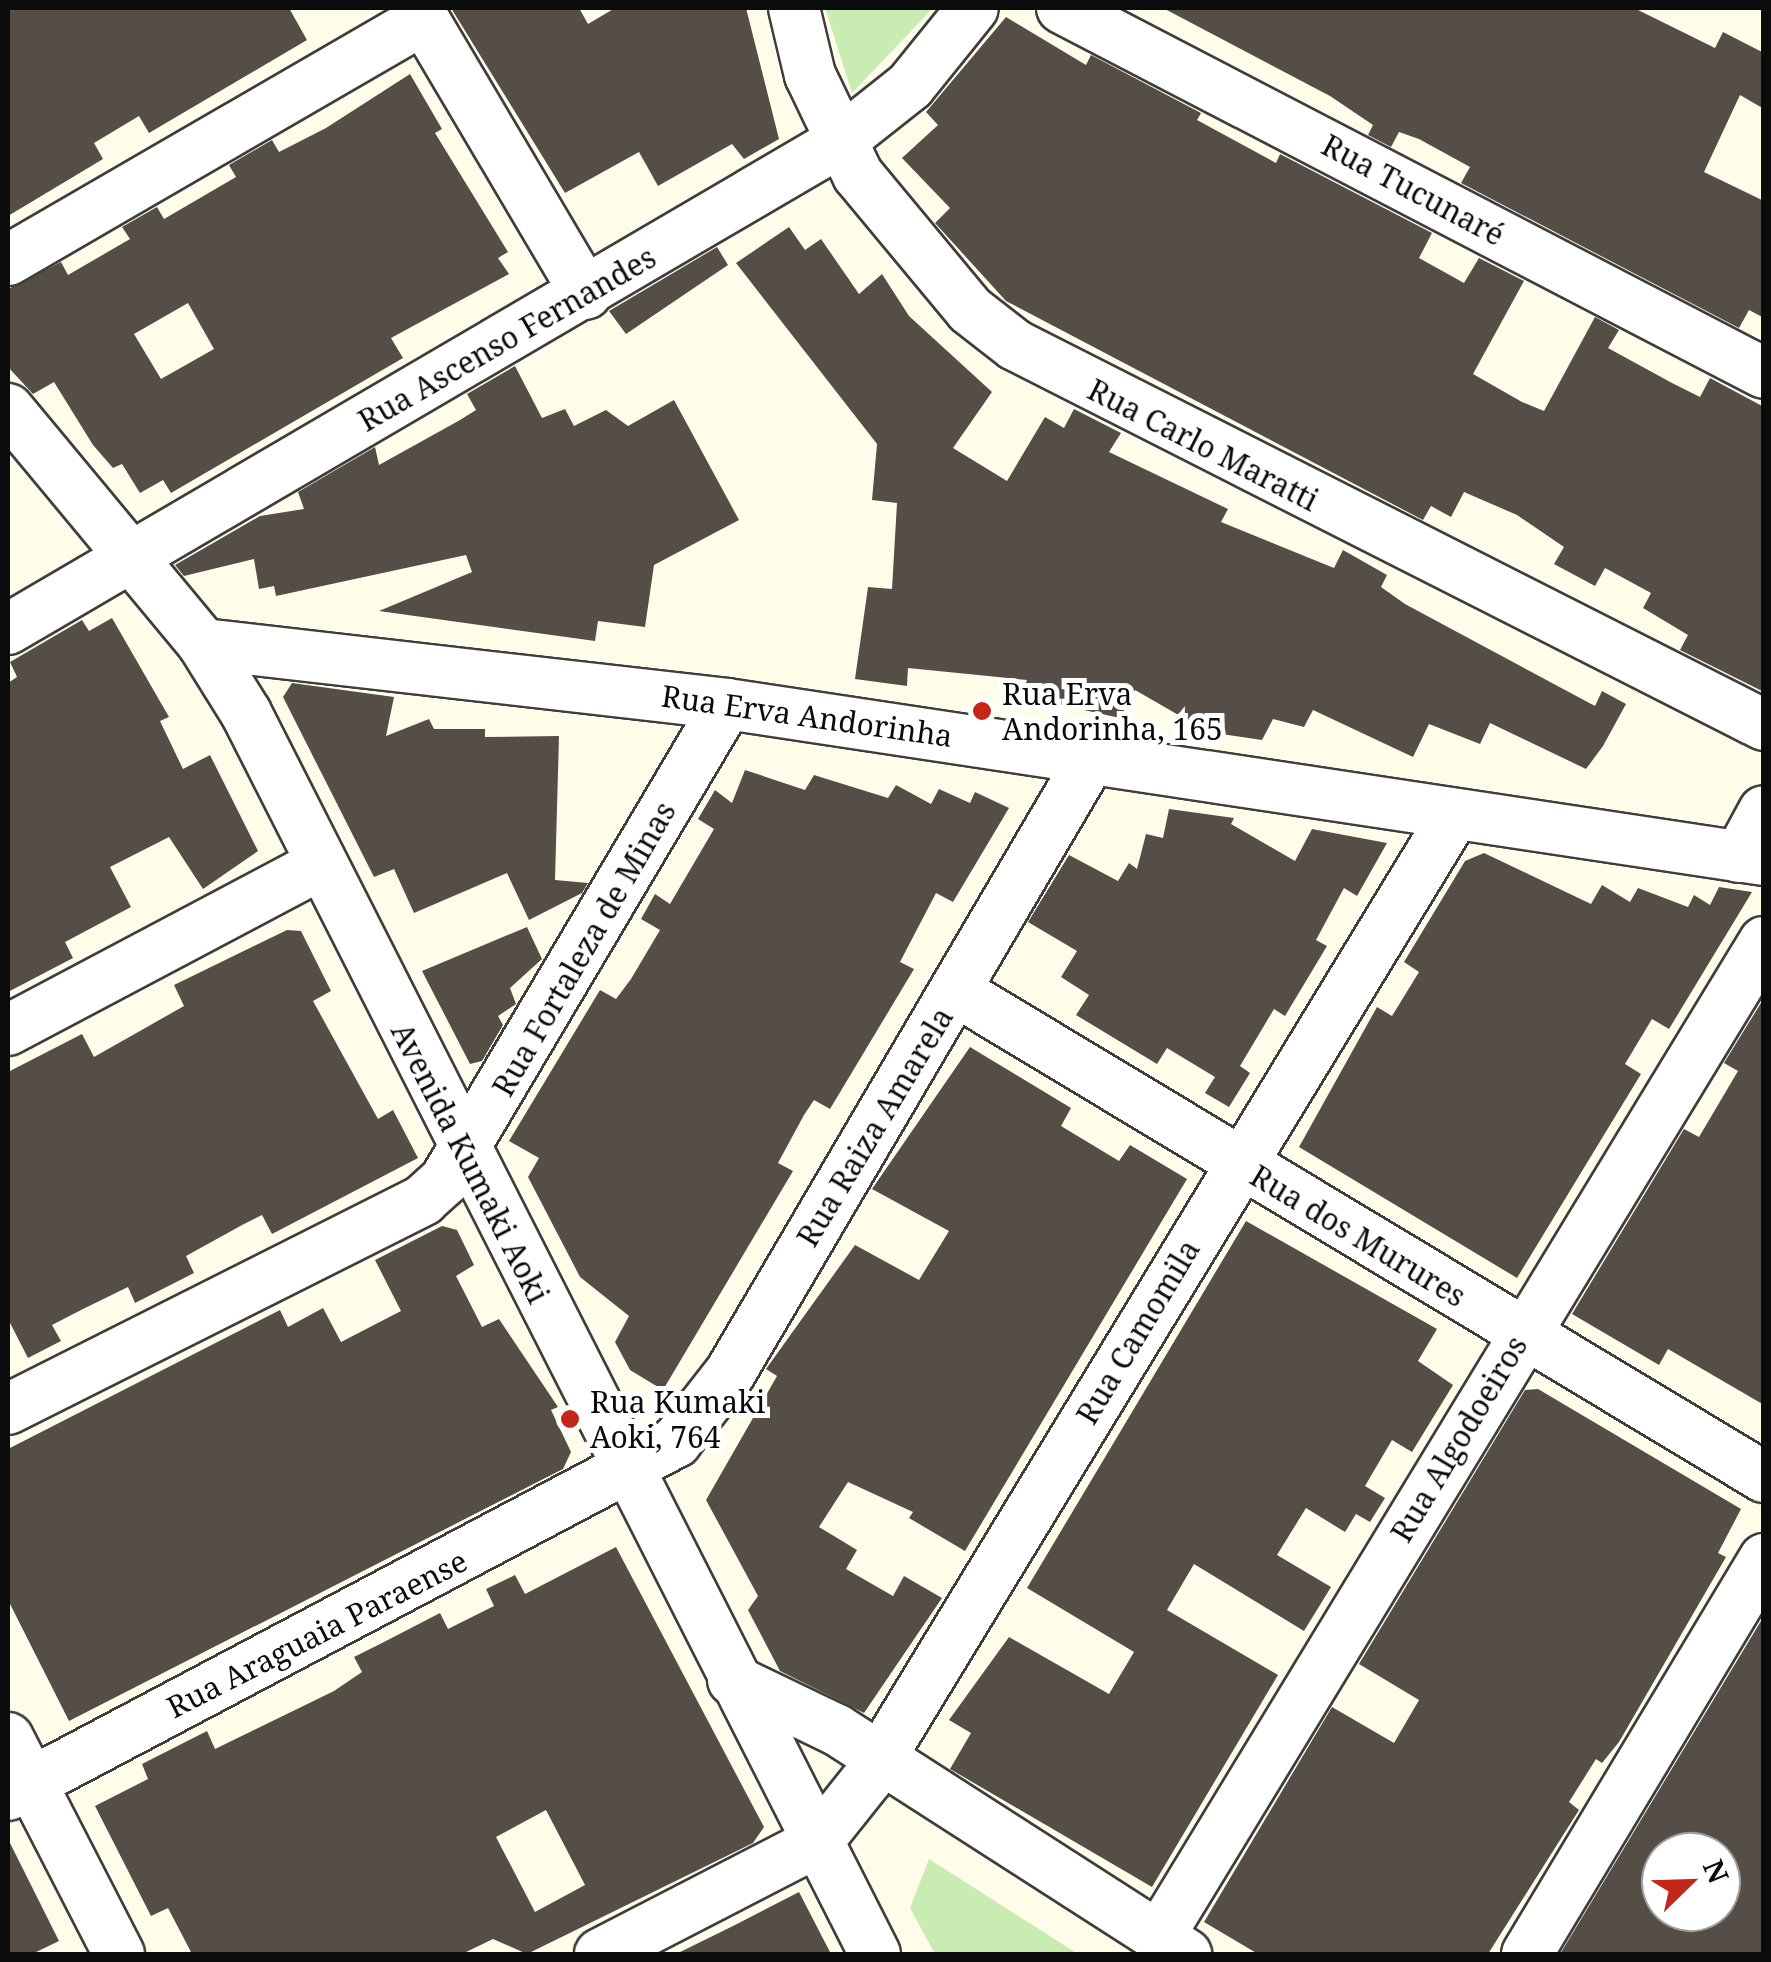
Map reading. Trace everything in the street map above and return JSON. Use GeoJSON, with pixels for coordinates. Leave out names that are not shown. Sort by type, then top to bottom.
{"type":"FeatureCollection","features":[{"type":"Feature","properties":{"kind":"street","name":"Rua Carlo Maratti"},"geometry":{"type":"LineString","coordinates":[[794,8],[838,143],[893,225],[1015,346],[1764,725]]}},
{"type":"Feature","properties":{"kind":"street","name":"Rua Ascenso Fernandes"},"geometry":{"type":"LineString","coordinates":[[8,630],[838,143],[910,86],[973,8]]}},
{"type":"Feature","properties":{"kind":"street","name":"Rua Tucunaré"},"geometry":{"type":"LineString","coordinates":[[1062,8],[1764,374]]}},
{"type":"Feature","properties":{"kind":"street"},"geometry":{"type":"LineString","coordinates":[[8,260],[420,13],[586,294]]}},
{"type":"Feature","properties":{"kind":"street","name":"Avenida Kumaki Aoki"},"geometry":{"type":"LineString","coordinates":[[8,410],[203,644],[322,864],[464,1155],[875,1954]]}},
{"type":"Feature","properties":{"kind":"street","name":"Rua Erva Andorinha"},"geometry":{"type":"LineString","coordinates":[[203,644],[726,704],[1093,755],[1453,816],[1751,858]]}},
{"type":"Feature","properties":{"kind":"street","name":"Rua Fortaleza de Minas"},"geometry":{"type":"LineString","coordinates":[[8,1409],[424,1200],[464,1155],[726,704]]}},
{"type":"Feature","properties":{"kind":"street","name":"Rua Raiza Amarela"},"geometry":{"type":"LineString","coordinates":[[627,1473],[676,1442],[721,1386],[1093,755]]}},
{"type":"Feature","properties":{"kind":"street"},"geometry":{"type":"LineString","coordinates":[[1751,858],[1764,810]]}},
{"type":"Feature","properties":{"kind":"street","name":"Rua Camomila"},"geometry":{"type":"LineString","coordinates":[[816,1842],[880,1761],[1453,816]]}},
{"type":"Feature","properties":{"kind":"street"},"geometry":{"type":"LineString","coordinates":[[8,1030],[322,864]]}},
{"type":"Feature","properties":{"kind":"street","name":"Rua Algodoeiros"},"geometry":{"type":"LineString","coordinates":[[1172,1946],[1522,1334],[1764,942]]}},
{"type":"Feature","properties":{"kind":"street","name":"Rua dos Murures"},"geometry":{"type":"LineString","coordinates":[[956,991],[1764,1477]]}},
{"type":"Feature","properties":{"kind":"street","name":"Rua Araguaia Paraense"},"geometry":{"type":"LineString","coordinates":[[19,1789],[627,1473]]}},
{"type":"Feature","properties":{"kind":"street"},"geometry":{"type":"LineString","coordinates":[[1527,1954],[1764,1559]]}},
{"type":"Feature","properties":{"kind":"street"},"geometry":{"type":"LineString","coordinates":[[733,1680],[880,1761],[1172,1946]]}},
{"type":"Feature","properties":{"kind":"street"},"geometry":{"type":"LineString","coordinates":[[8,1738],[19,1789],[119,1954]]}},
{"type":"Feature","properties":{"kind":"street"},"geometry":{"type":"LineString","coordinates":[[600,1954],[816,1842]]}},
{"type":"Feature","properties":{"kind":"green space"},"geometry":{"type":"Polygon","coordinates":[[[825,8],[933,8],[852,93],[825,8]]]}},
{"type":"Feature","properties":{"kind":"green space"},"geometry":{"type":"Polygon","coordinates":[[[929,1859],[1078,1954],[935,1954],[910,1908],[929,1859]]]}},
{"type":"Feature","properties":{"kind":"building"},"geometry":{"type":"Polygon","coordinates":[[[8,8],[289,8],[307,40],[149,133],[139,116],[94,143],[103,159],[8,216],[8,8]]]}},
{"type":"Feature","properties":{"kind":"building"},"geometry":{"type":"Polygon","coordinates":[[[451,8],[579,8],[588,24],[615,8],[746,8],[779,139],[744,159],[732,144],[658,186],[639,152],[565,193],[451,8]]]}},
{"type":"Feature","properties":{"kind":"building"},"geometry":{"type":"Polygon","coordinates":[[[1163,8],[1634,8],[1715,48],[1723,32],[1764,53],[1764,109],[1740,95],[1704,172],[1764,201],[1764,318],[1749,310],[1739,328],[1461,183],[1470,167],[1419,139],[1399,132],[1391,147],[1368,135],[1373,125],[1330,96],[1163,8]]]}},
{"type":"Feature","properties":{"kind":"building"},"geometry":{"type":"Polygon","coordinates":[[[1006,17],[1086,65],[1091,55],[1201,113],[1197,120],[1276,163],[1280,154],[1432,233],[1419,258],[1464,283],[1479,258],[1524,281],[1473,374],[1522,402],[1544,411],[1595,317],[1619,330],[1608,348],[1672,383],[1700,397],[1710,378],[1764,407],[1764,692],[1680,650],[1688,635],[1643,608],[1651,593],[1605,568],[1595,586],[1554,564],[1564,547],[1517,515],[1464,492],[1451,517],[1431,506],[1423,520],[1006,301],[935,223],[950,208],[902,158],[938,125],[926,112],[1006,17]]]}},
{"type":"Feature","properties":{"kind":"building"},"geometry":{"type":"Polygon","coordinates":[[[410,74],[442,129],[435,133],[508,252],[498,258],[509,274],[391,338],[403,358],[171,493],[163,480],[140,493],[122,464],[113,468],[93,445],[54,382],[33,394],[8,367],[8,289],[61,262],[68,275],[130,239],[122,227],[157,207],[164,219],[236,177],[229,165],[272,140],[279,152],[326,128],[410,74]],[[188,303],[134,334],[161,379],[214,349],[188,303]]]}},
{"type":"Feature","properties":{"kind":"building"},"geometry":{"type":"Polygon","coordinates":[[[789,227],[805,250],[821,239],[859,294],[882,274],[909,316],[992,392],[953,448],[1007,481],[1045,417],[1064,428],[1074,409],[1121,433],[1109,452],[1228,509],[1221,522],[1334,568],[1343,550],[1387,575],[1381,587],[1405,604],[1595,706],[1602,691],[1626,704],[1603,746],[1586,769],[1490,723],[1480,744],[1429,724],[1413,757],[1313,710],[1304,727],[1273,719],[1262,740],[1208,732],[1135,690],[1120,718],[1021,696],[1027,680],[908,668],[907,686],[855,679],[868,587],[892,589],[897,503],[872,500],[877,444],[736,263],[789,227]]]}},
{"type":"Feature","properties":{"kind":"building"},"geometry":{"type":"Polygon","coordinates":[[[717,247],[728,265],[626,334],[609,311],[717,247]]]}},
{"type":"Feature","properties":{"kind":"building"},"geometry":{"type":"Polygon","coordinates":[[[515,366],[542,418],[565,409],[574,426],[606,410],[628,426],[674,400],[739,520],[654,565],[645,627],[598,621],[595,641],[379,611],[472,572],[466,555],[276,596],[274,586],[259,589],[254,559],[184,576],[175,565],[260,516],[304,509],[298,492],[375,447],[379,465],[460,420],[476,410],[467,394],[515,366]]]}},
{"type":"Feature","properties":{"kind":"building"},"geometry":{"type":"Polygon","coordinates":[[[112,618],[169,717],[160,721],[183,769],[210,755],[258,851],[203,889],[169,837],[110,867],[131,907],[65,942],[73,958],[8,992],[8,683],[17,677],[10,662],[82,620],[89,631],[112,618]]]}},
{"type":"Feature","properties":{"kind":"building"},"geometry":{"type":"Polygon","coordinates":[[[292,683],[394,697],[386,736],[429,719],[434,729],[485,729],[485,737],[559,736],[555,880],[588,883],[582,893],[529,920],[507,873],[414,913],[394,869],[374,877],[283,697],[292,683]]]}},
{"type":"Feature","properties":{"kind":"building"},"geometry":{"type":"Polygon","coordinates":[[[745,770],[805,790],[814,775],[888,798],[896,785],[931,804],[939,789],[970,803],[975,792],[1009,808],[953,902],[936,893],[900,962],[914,969],[830,1109],[814,1100],[804,1115],[778,1163],[793,1171],[663,1390],[630,1370],[615,1342],[629,1316],[580,1277],[528,1177],[539,1158],[509,1141],[600,990],[616,999],[631,979],[660,930],[641,919],[655,894],[670,904],[714,829],[698,819],[715,790],[732,803],[745,770]]]}},
{"type":"Feature","properties":{"kind":"building"},"geometry":{"type":"Polygon","coordinates":[[[1169,809],[1234,818],[1231,824],[1295,861],[1312,829],[1387,843],[1357,896],[1344,888],[1316,940],[1327,946],[1285,1016],[1274,1009],[1240,1066],[1250,1073],[1229,1107],[1205,1093],[1215,1077],[1167,1048],[1157,1064],[1076,1015],[1089,995],[1061,977],[1077,951],[1028,922],[1069,855],[1118,881],[1129,863],[1137,869],[1146,834],[1163,838],[1169,809]]]}},
{"type":"Feature","properties":{"kind":"building"},"geometry":{"type":"Polygon","coordinates":[[[1484,853],[1591,904],[1602,885],[1630,902],[1638,888],[1688,907],[1694,895],[1710,905],[1719,887],[1752,892],[1669,1029],[1652,1019],[1625,1064],[1641,1074],[1517,1278],[1299,1147],[1377,1007],[1392,1016],[1419,972],[1404,962],[1465,861],[1484,853]]]}},
{"type":"Feature","properties":{"kind":"building"},"geometry":{"type":"Polygon","coordinates":[[[527,927],[542,959],[510,988],[516,1004],[498,1016],[503,1025],[482,1061],[470,1064],[422,971],[527,927]]]}},
{"type":"Feature","properties":{"kind":"building"},"geometry":{"type":"Polygon","coordinates":[[[287,930],[301,931],[331,991],[313,1001],[378,1119],[393,1110],[418,1158],[272,1234],[262,1215],[244,1224],[186,1256],[194,1273],[135,1303],[128,1287],[52,1325],[61,1341],[28,1358],[8,1319],[8,1072],[82,1034],[94,1057],[184,1006],[174,985],[287,930]]]}},
{"type":"Feature","properties":{"kind":"building"},"geometry":{"type":"Polygon","coordinates":[[[1764,998],[1764,1405],[1668,1349],[1659,1365],[1572,1314],[1684,1129],[1699,1137],[1738,1071],[1724,1063],[1764,998]]]}},
{"type":"Feature","properties":{"kind":"building"},"geometry":{"type":"Polygon","coordinates":[[[970,1047],[1071,1108],[1061,1126],[1119,1161],[1130,1145],[1187,1179],[965,1551],[909,1518],[913,1512],[848,1482],[819,1527],[857,1550],[846,1569],[893,1596],[904,1576],[942,1598],[864,1713],[780,1671],[748,1610],[758,1596],[706,1500],[777,1376],[766,1369],[855,1245],[919,1280],[949,1231],[872,1189],[970,1047]]]}},
{"type":"Feature","properties":{"kind":"building"},"geometry":{"type":"Polygon","coordinates":[[[1246,1221],[1437,1329],[1418,1361],[1453,1385],[1412,1452],[1392,1440],[1365,1486],[1385,1498],[1370,1522],[1356,1514],[1345,1532],[1306,1508],[1277,1555],[1331,1587],[1304,1631],[1194,1564],[1167,1610],[1278,1675],[1152,1887],[950,1769],[971,1733],[949,1720],[1009,1637],[1109,1694],[1134,1652],[1027,1588],[1246,1221]]]}},
{"type":"Feature","properties":{"kind":"building"},"geometry":{"type":"Polygon","coordinates":[[[442,1226],[457,1230],[474,1265],[456,1276],[482,1327],[499,1319],[558,1407],[551,1410],[571,1452],[563,1469],[69,1721],[8,1600],[8,1449],[280,1310],[288,1327],[323,1308],[341,1342],[401,1311],[375,1260],[442,1226]]]}},
{"type":"Feature","properties":{"kind":"building"},"geometry":{"type":"Polygon","coordinates":[[[1538,1389],[1741,1509],[1718,1553],[1726,1557],[1619,1742],[1602,1763],[1596,1759],[1569,1802],[1579,1810],[1488,1954],[1258,1954],[1204,1922],[1332,1707],[1394,1743],[1419,1700],[1359,1664],[1525,1390],[1538,1389]]]}},
{"type":"Feature","properties":{"kind":"building"},"geometry":{"type":"Polygon","coordinates":[[[616,1547],[764,1827],[753,1843],[527,1954],[493,1939],[462,1954],[192,1954],[168,1908],[151,1916],[95,1806],[148,1779],[142,1764],[207,1731],[215,1749],[334,1691],[362,1672],[354,1657],[440,1613],[448,1629],[494,1606],[486,1589],[515,1575],[525,1594],[616,1547]],[[546,1810],[496,1837],[535,1912],[585,1885],[546,1810]]]}},
{"type":"Feature","properties":{"kind":"building"},"geometry":{"type":"Polygon","coordinates":[[[1764,1616],[1764,1954],[1560,1954],[1764,1616]]]}},
{"type":"Feature","properties":{"kind":"building"},"geometry":{"type":"Polygon","coordinates":[[[8,1839],[59,1941],[32,1954],[8,1954],[8,1839]]]}},
{"type":"Feature","properties":{"kind":"building"},"geometry":{"type":"Polygon","coordinates":[[[799,1892],[831,1954],[676,1954],[735,1925],[799,1892]]]}},
{"type":"Feature","properties":{"kind":"place","name":"Rua Erva Andorinha, 165"},"geometry":{"type":"Point","coordinates":[982,711]}},
{"type":"Feature","properties":{"kind":"place","name":"Rua Kumaki Aoki, 764"},"geometry":{"type":"Point","coordinates":[570,1419]}}]}
